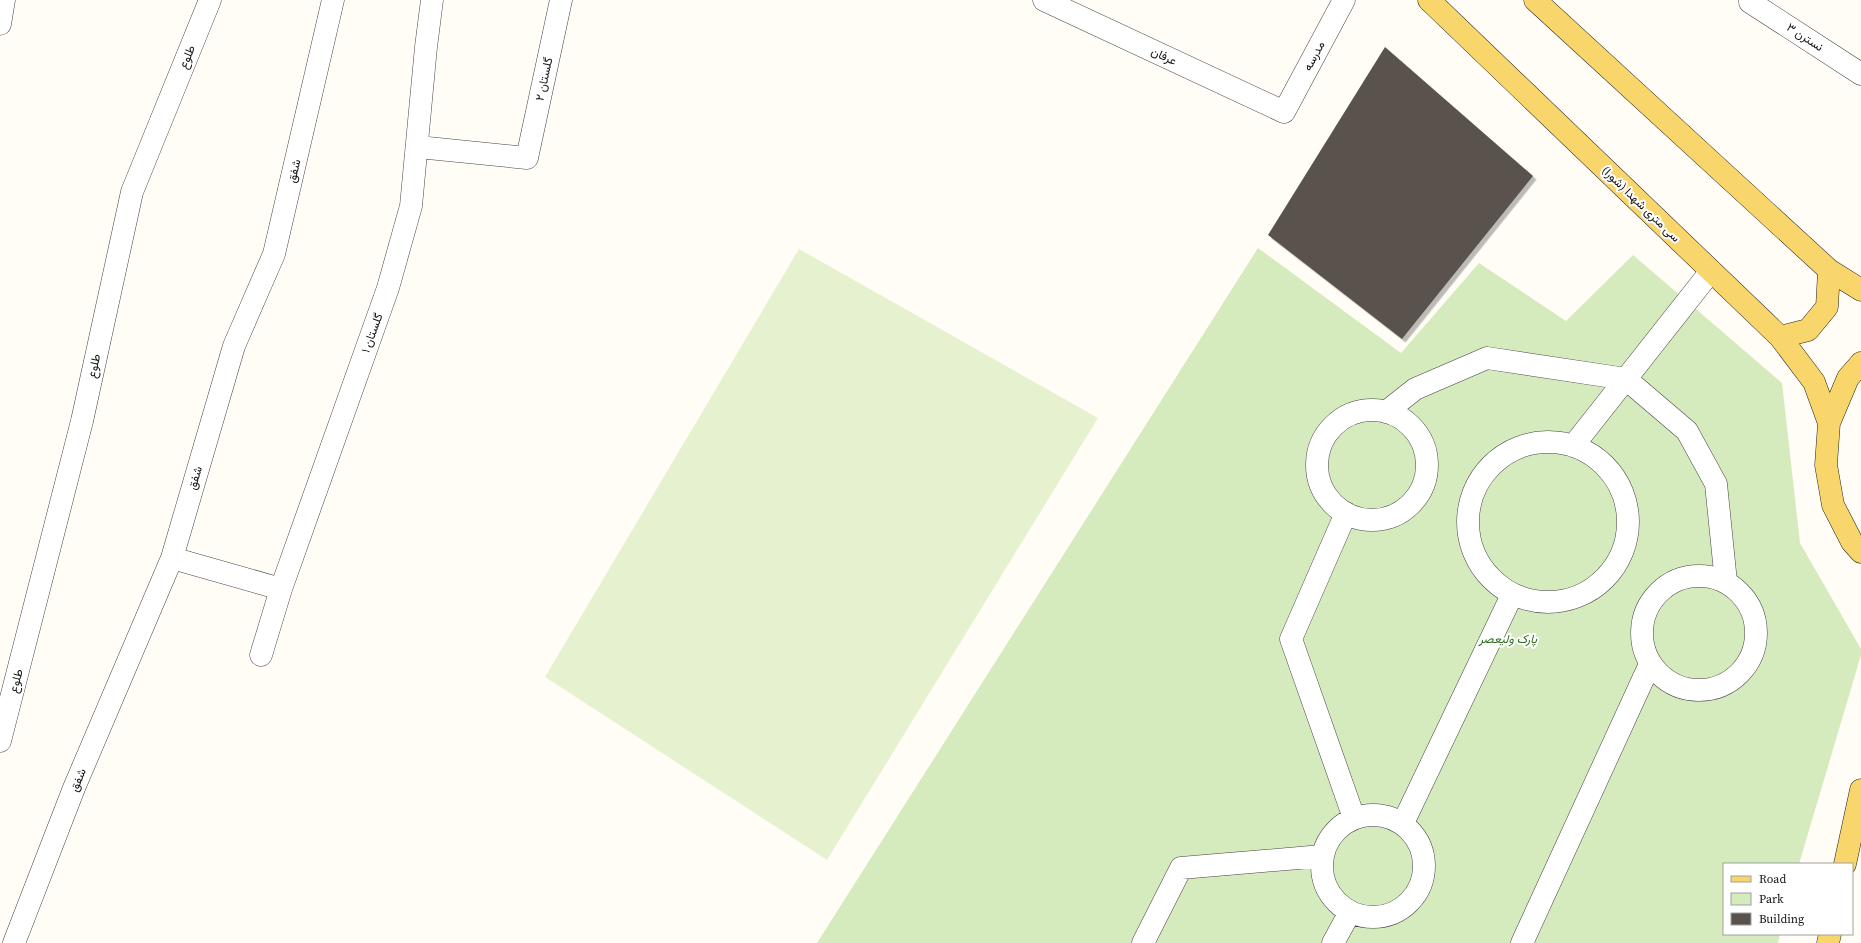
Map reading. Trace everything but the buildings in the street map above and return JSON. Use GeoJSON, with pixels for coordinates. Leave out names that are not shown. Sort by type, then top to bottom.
{"type":"FeatureCollection","features":[{"type":"Feature","properties":{"kind":"main road","name":"سی متری شهدا (شورا)"},"geometry":{"type":"LineString","coordinates":[[1430,0],[1780,337],[1814,382],[1829,423]]}},
{"type":"Feature","properties":{"kind":"main road"},"geometry":{"type":"LineString","coordinates":[[1535,0],[1829,270],[1861,290]]}},
{"type":"Feature","properties":{"kind":"main road"},"geometry":{"type":"LineString","coordinates":[[1780,337],[1808,330],[1827,307],[1829,270]]}},
{"type":"Feature","properties":{"kind":"main road"},"geometry":{"type":"LineString","coordinates":[[1861,363],[1848,378],[1829,423],[1826,465],[1833,505],[1852,542],[1861,552]]}},
{"type":"Feature","properties":{"kind":"main road"},"geometry":{"type":"LineString","coordinates":[[1845,863],[1861,790]]}},
{"type":"Feature","properties":{"kind":"street"},"geometry":{"type":"LineString","coordinates":[[0,24],[4,0]]}},
{"type":"Feature","properties":{"kind":"street","name":"طلوع"},"geometry":{"type":"LineString","coordinates":[[0,741],[82,421],[132,192],[210,0]]}},
{"type":"Feature","properties":{"kind":"street","name":"شفق"},"geometry":{"type":"LineString","coordinates":[[14,943],[74,788],[172,558],[234,346],[274,254],[333,0]]}},
{"type":"Feature","properties":{"kind":"street","name":"گلستان ۱"},"geometry":{"type":"LineString","coordinates":[[261,655],[282,589],[388,288],[412,206],[426,47],[432,0]]}},
{"type":"Feature","properties":{"kind":"street","name":"گلستان ۲"},"geometry":{"type":"LineString","coordinates":[[418,147],[527,158],[560,0]]}},
{"type":"Feature","properties":{"kind":"street","name":"عرفان"},"geometry":{"type":"LineString","coordinates":[[1044,0],[1284,112]]}},
{"type":"Feature","properties":{"kind":"street","name":"مدرسه"},"geometry":{"type":"LineString","coordinates":[[1284,112],[1344,0]]}},
{"type":"Feature","properties":{"kind":"street","name":"نسترن ۳"},"geometry":{"type":"LineString","coordinates":[[1750,0],[1750,2],[1861,74]]}},
{"type":"Feature","properties":{"kind":"street"},"geometry":{"type":"LineString","coordinates":[[1573,446],[1711,271]]}},
{"type":"Feature","properties":{"kind":"street"},"geometry":{"type":"LineString","coordinates":[[1386,412],[1414,389],[1487,358],[1626,380],[1687,431],[1716,484],[1726,582]]}},
{"type":"Feature","properties":{"kind":"street"},"geometry":{"type":"LineString","coordinates":[[1368,410],[1386,412],[1403,419],[1416,432],[1424,448],[1427,467],[1423,485],[1414,501],[1399,513],[1382,519],[1364,520],[1346,514],[1332,503],[1322,488],[1317,472],[1318,454],[1325,437],[1336,424],[1351,414],[1368,410]]}},
{"type":"Feature","properties":{"kind":"street"},"geometry":{"type":"LineString","coordinates":[[1547,442],[1573,446],[1597,459],[1613,476],[1624,497],[1628,520],[1625,543],[1616,564],[1601,582],[1581,595],[1558,602],[1535,602],[1512,595],[1491,579],[1476,557],[1468,532],[1469,505],[1480,480],[1497,460],[1520,447],[1547,442]]}},
{"type":"Feature","properties":{"kind":"street"},"geometry":{"type":"LineString","coordinates":[[1346,514],[1291,639],[1354,818]]}},
{"type":"Feature","properties":{"kind":"street"},"geometry":{"type":"LineString","coordinates":[[172,558],[282,589]]}},
{"type":"Feature","properties":{"kind":"street"},"geometry":{"type":"LineString","coordinates":[[1690,576],[1709,576],[1726,582],[1741,593],[1751,608],[1756,626],[1755,645],[1749,662],[1736,677],[1719,687],[1700,690],[1681,688],[1663,678],[1650,664],[1643,646],[1642,626],[1647,608],[1658,593],[1673,582],[1690,576]]}},
{"type":"Feature","properties":{"kind":"street"},"geometry":{"type":"LineString","coordinates":[[1403,823],[1512,595]]}},
{"type":"Feature","properties":{"kind":"street"},"geometry":{"type":"LineString","coordinates":[[1522,943],[1650,664]]}},
{"type":"Feature","properties":{"kind":"street"},"geometry":{"type":"LineString","coordinates":[[1371,814],[1388,816],[1403,823],[1415,836],[1423,851],[1425,868],[1421,884],[1413,899],[1399,910],[1383,917],[1367,917],[1350,912],[1336,903],[1326,889],[1322,873],[1322,856],[1328,840],[1339,827],[1354,818],[1371,814]]}},
{"type":"Feature","properties":{"kind":"street"},"geometry":{"type":"LineString","coordinates":[[1143,943],[1181,868],[1322,856]]}},
{"type":"Feature","properties":{"kind":"street"},"geometry":{"type":"LineString","coordinates":[[1333,943],[1350,912]]}},
{"type":"Feature","properties":{"kind":"green space","name":"پارک ولیعصر"},"geometry":{"type":"Polygon","coordinates":[[[1258,248],[1401,353],[1479,263],[1566,321],[1633,255],[1782,383],[1800,543],[1861,649],[1861,655],[1799,863],[1723,863],[1723,935],[1780,935],[1778,943],[817,943],[1258,248]]]}},
{"type":"Feature","properties":{"kind":"green space"},"geometry":{"type":"Polygon","coordinates":[[[799,249],[1098,418],[827,860],[545,677],[799,249]]]}}]}
